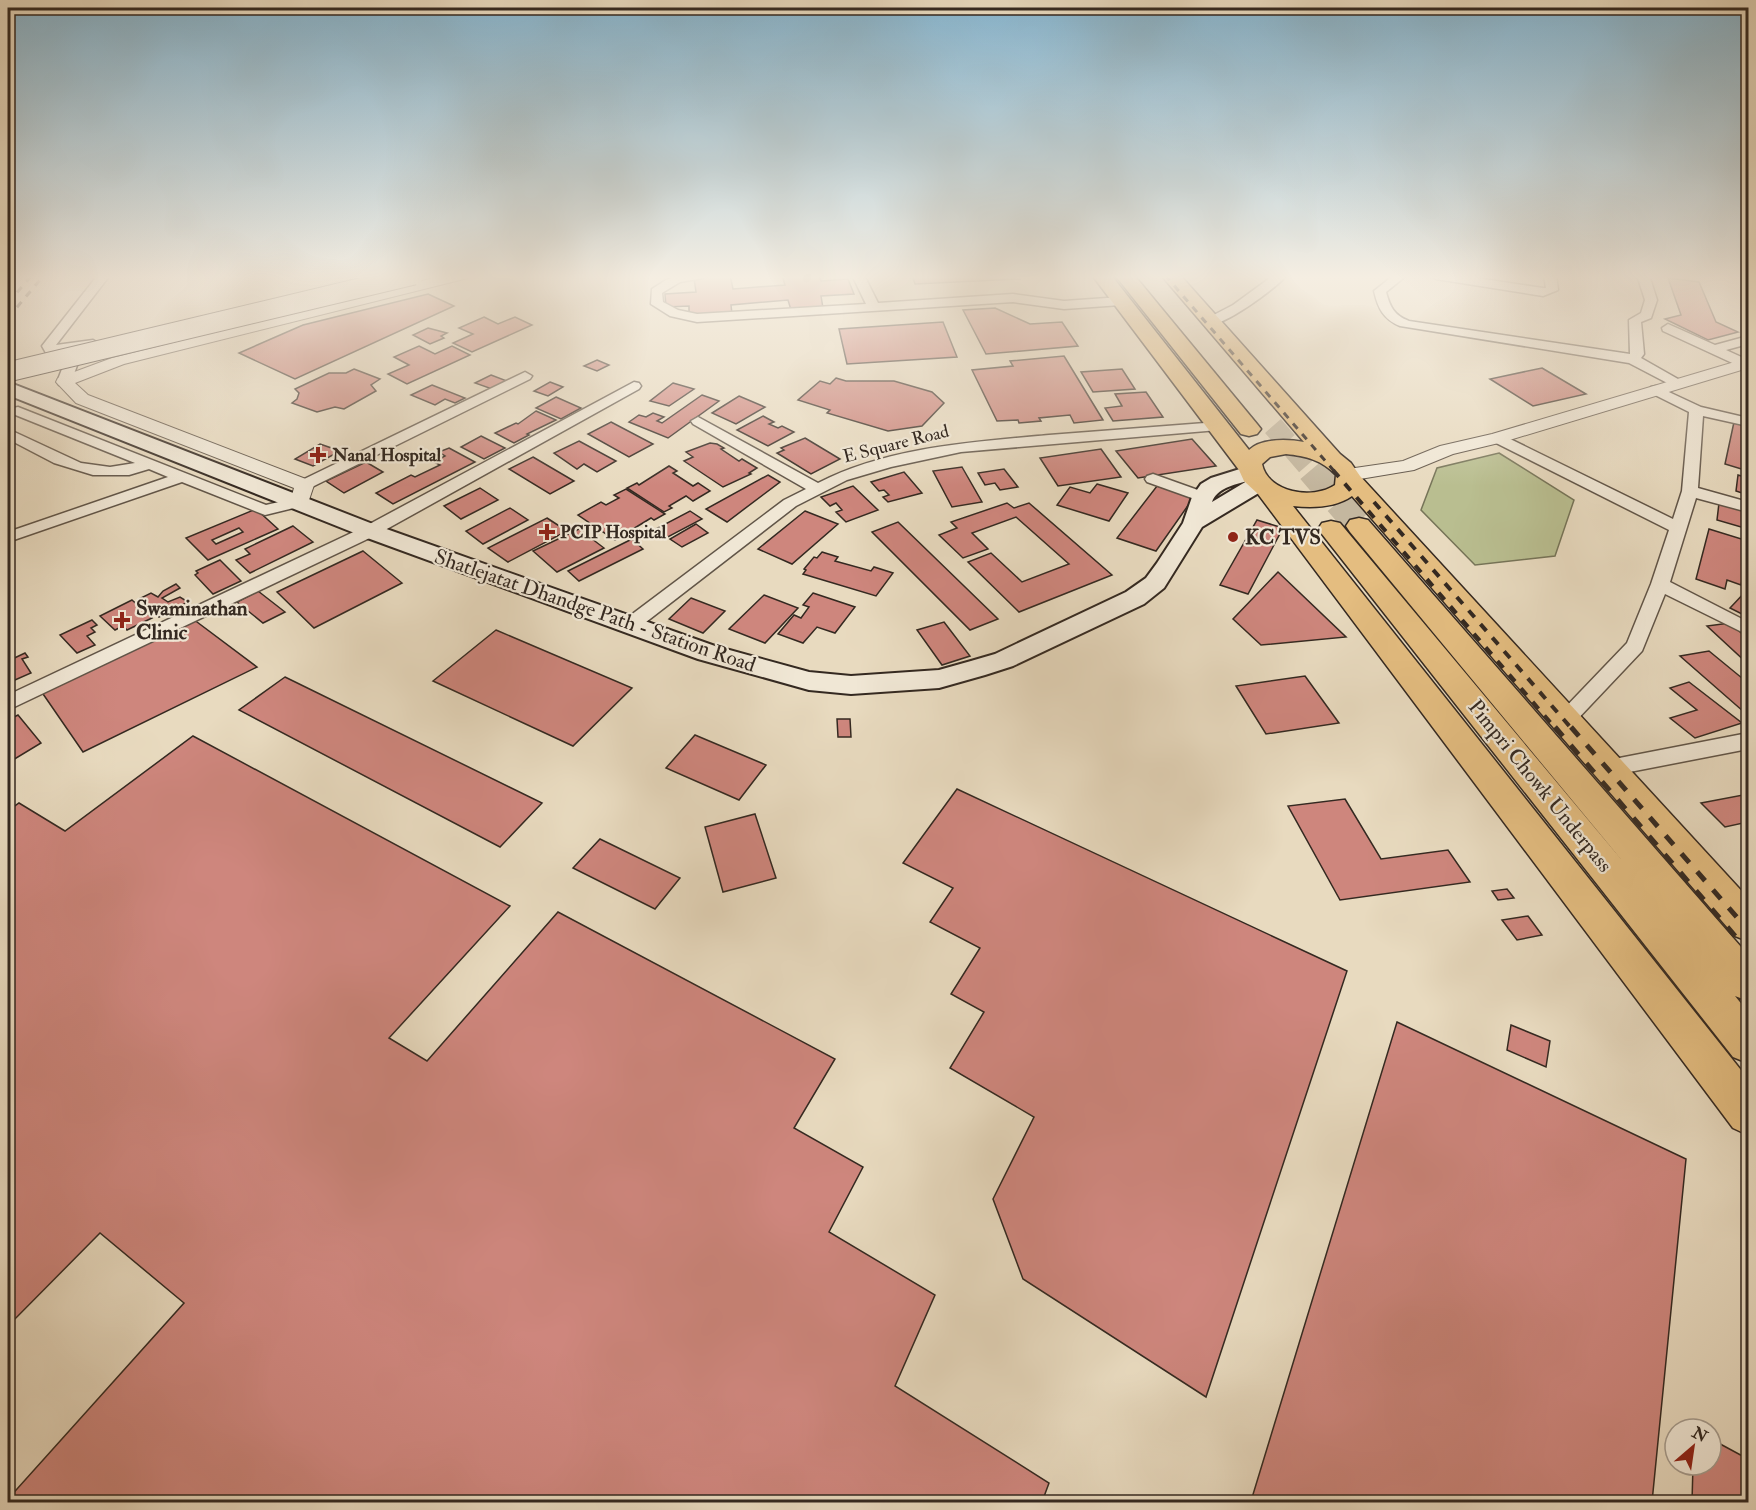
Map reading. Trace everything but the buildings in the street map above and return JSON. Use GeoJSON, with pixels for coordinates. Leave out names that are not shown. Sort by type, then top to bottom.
{"type":"FeatureCollection","features":[{"type":"Feature","properties":{"kind":"main road"},"geometry":{"type":"LineString","coordinates":[[8,372],[119,345]]}},
{"type":"Feature","properties":{"kind":"main road"},"geometry":{"type":"LineString","coordinates":[[1156,345],[1749,1113]]}},
{"type":"Feature","properties":{"kind":"main road"},"geometry":{"type":"LineString","coordinates":[[1181,345],[1249,429]]}},
{"type":"Feature","properties":{"kind":"main road"},"geometry":{"type":"LineString","coordinates":[[1205,345],[1251,399]]}},
{"type":"Feature","properties":{"kind":"main road"},"geometry":{"type":"LineString","coordinates":[[1232,345],[1749,924]]}},
{"type":"Feature","properties":{"kind":"main road","name":"Shatlejatat Dhandge Path - Station Road"},"geometry":{"type":"LineString","coordinates":[[8,388],[245,480],[302,494],[370,531],[706,653],[809,681],[851,685],[939,680],[1004,660],[1135,598],[1155,583],[1194,524],[1203,497]]}},
{"type":"Feature","properties":{"kind":"main road"},"geometry":{"type":"LineString","coordinates":[[1203,497],[1209,489],[1219,483],[1256,478],[1293,498],[1322,500],[1344,492],[1349,484],[1340,468],[1305,449],[1277,447],[1256,454],[1250,462],[1256,478]]}},
{"type":"Feature","properties":{"kind":"main road","name":"Shatlejatat Dhandge Path - Station Road"},"geometry":{"type":"LineString","coordinates":[[1194,524],[1256,478]]}},
{"type":"Feature","properties":{"kind":"main road","name":"Pimpri Chowk Underpass"},"geometry":{"type":"LineString","coordinates":[[1749,983],[1345,528],[1749,1043]]}},
{"type":"Feature","properties":{"kind":"street"},"geometry":{"type":"LineString","coordinates":[[49,345],[51,350],[88,345]]}},
{"type":"Feature","properties":{"kind":"street"},"geometry":{"type":"LineString","coordinates":[[64,382],[118,361],[180,345]]}},
{"type":"Feature","properties":{"kind":"street"},"geometry":{"type":"LineString","coordinates":[[1547,345],[1633,358],[1678,383]]}},
{"type":"Feature","properties":{"kind":"street"},"geometry":{"type":"LineString","coordinates":[[1633,358],[1637,354],[1636,345]]}},
{"type":"Feature","properties":{"kind":"street"},"geometry":{"type":"LineString","coordinates":[[1707,345],[1747,363]]}},
{"type":"Feature","properties":{"kind":"street"},"geometry":{"type":"LineString","coordinates":[[1715,349],[1728,345]]}},
{"type":"Feature","properties":{"kind":"street"},"geometry":{"type":"LineString","coordinates":[[64,382],[77,348]]}},
{"type":"Feature","properties":{"kind":"street"},"geometry":{"type":"LineString","coordinates":[[1340,468],[1407,466],[1447,450],[1497,438],[1747,363]]}},
{"type":"Feature","properties":{"kind":"street"},"geometry":{"type":"LineString","coordinates":[[18,411],[265,510],[302,494],[525,376]]}},
{"type":"Feature","properties":{"kind":"street"},"geometry":{"type":"LineString","coordinates":[[64,382],[82,399],[302,494]]}},
{"type":"Feature","properties":{"kind":"street"},"geometry":{"type":"LineString","coordinates":[[8,703],[370,531],[634,386]]}},
{"type":"Feature","properties":{"kind":"street"},"geometry":{"type":"LineString","coordinates":[[1656,390],[1696,410],[1749,422]]}},
{"type":"Feature","properties":{"kind":"street"},"geometry":{"type":"LineString","coordinates":[[1565,720],[1635,646],[1660,584],[1690,491],[1696,410]]}},
{"type":"Feature","properties":{"kind":"street"},"geometry":{"type":"LineString","coordinates":[[698,421],[816,488]]}},
{"type":"Feature","properties":{"kind":"street","name":"E Square Road"},"geometry":{"type":"LineString","coordinates":[[630,625],[790,502],[841,477],[886,463],[961,447],[1218,426]]}},
{"type":"Feature","properties":{"kind":"street"},"geometry":{"type":"LineString","coordinates":[[1497,438],[1678,528]]}},
{"type":"Feature","properties":{"kind":"street"},"geometry":{"type":"LineString","coordinates":[[12,440],[60,462],[92,471],[115,473],[150,464]]}},
{"type":"Feature","properties":{"kind":"street"},"geometry":{"type":"LineString","coordinates":[[8,537],[183,477]]}},
{"type":"Feature","properties":{"kind":"street"},"geometry":{"type":"LineString","coordinates":[[1153,479],[1203,497]]}},
{"type":"Feature","properties":{"kind":"street"},"geometry":{"type":"LineString","coordinates":[[1690,491],[1749,507]]}},
{"type":"Feature","properties":{"kind":"street"},"geometry":{"type":"LineString","coordinates":[[1660,584],[1749,629]]}},
{"type":"Feature","properties":{"kind":"street"},"geometry":{"type":"LineString","coordinates":[[1609,768],[1749,741]]}},
{"type":"Feature","properties":{"kind":"green space"},"geometry":{"type":"Polygon","coordinates":[[[1499,453],[1574,500],[1555,556],[1475,565],[1421,510],[1437,468],[1499,453]]]}},
{"type":"Feature","properties":{"kind":"tunnel"},"geometry":{"type":"LineString","coordinates":[[1273,426],[1312,471]]}},
{"type":"Feature","properties":{"kind":"tunnel"},"geometry":{"type":"LineString","coordinates":[[1311,470],[1359,526]]}},
{"type":"Feature","properties":{"kind":"railway"},"geometry":{"type":"LineString","coordinates":[[1226,345],[1334,471]]}},
{"type":"Feature","properties":{"kind":"railway"},"geometry":{"type":"LineString","coordinates":[[1333,470],[1556,729]]}},
{"type":"Feature","properties":{"kind":"railway"},"geometry":{"type":"LineString","coordinates":[[1374,502],[1572,729]]}},
{"type":"Feature","properties":{"kind":"railway"},"geometry":{"type":"LineString","coordinates":[[1555,727],[1748,951]]}},
{"type":"Feature","properties":{"kind":"railway"},"geometry":{"type":"LineString","coordinates":[[1571,727],[1748,930]]}},
{"type":"Feature","properties":{"kind":"place","name":"Nanal Hospital"},"geometry":{"type":"Point","coordinates":[318,455]}},
{"type":"Feature","properties":{"kind":"place","name":"PCIP Hospital"},"geometry":{"type":"Point","coordinates":[547,532]}},
{"type":"Feature","properties":{"kind":"place","name":"KC TVS"},"geometry":{"type":"Point","coordinates":[1233,537]}},
{"type":"Feature","properties":{"kind":"place","name":"Swaminathan Clinic"},"geometry":{"type":"Point","coordinates":[122,620]}}]}
